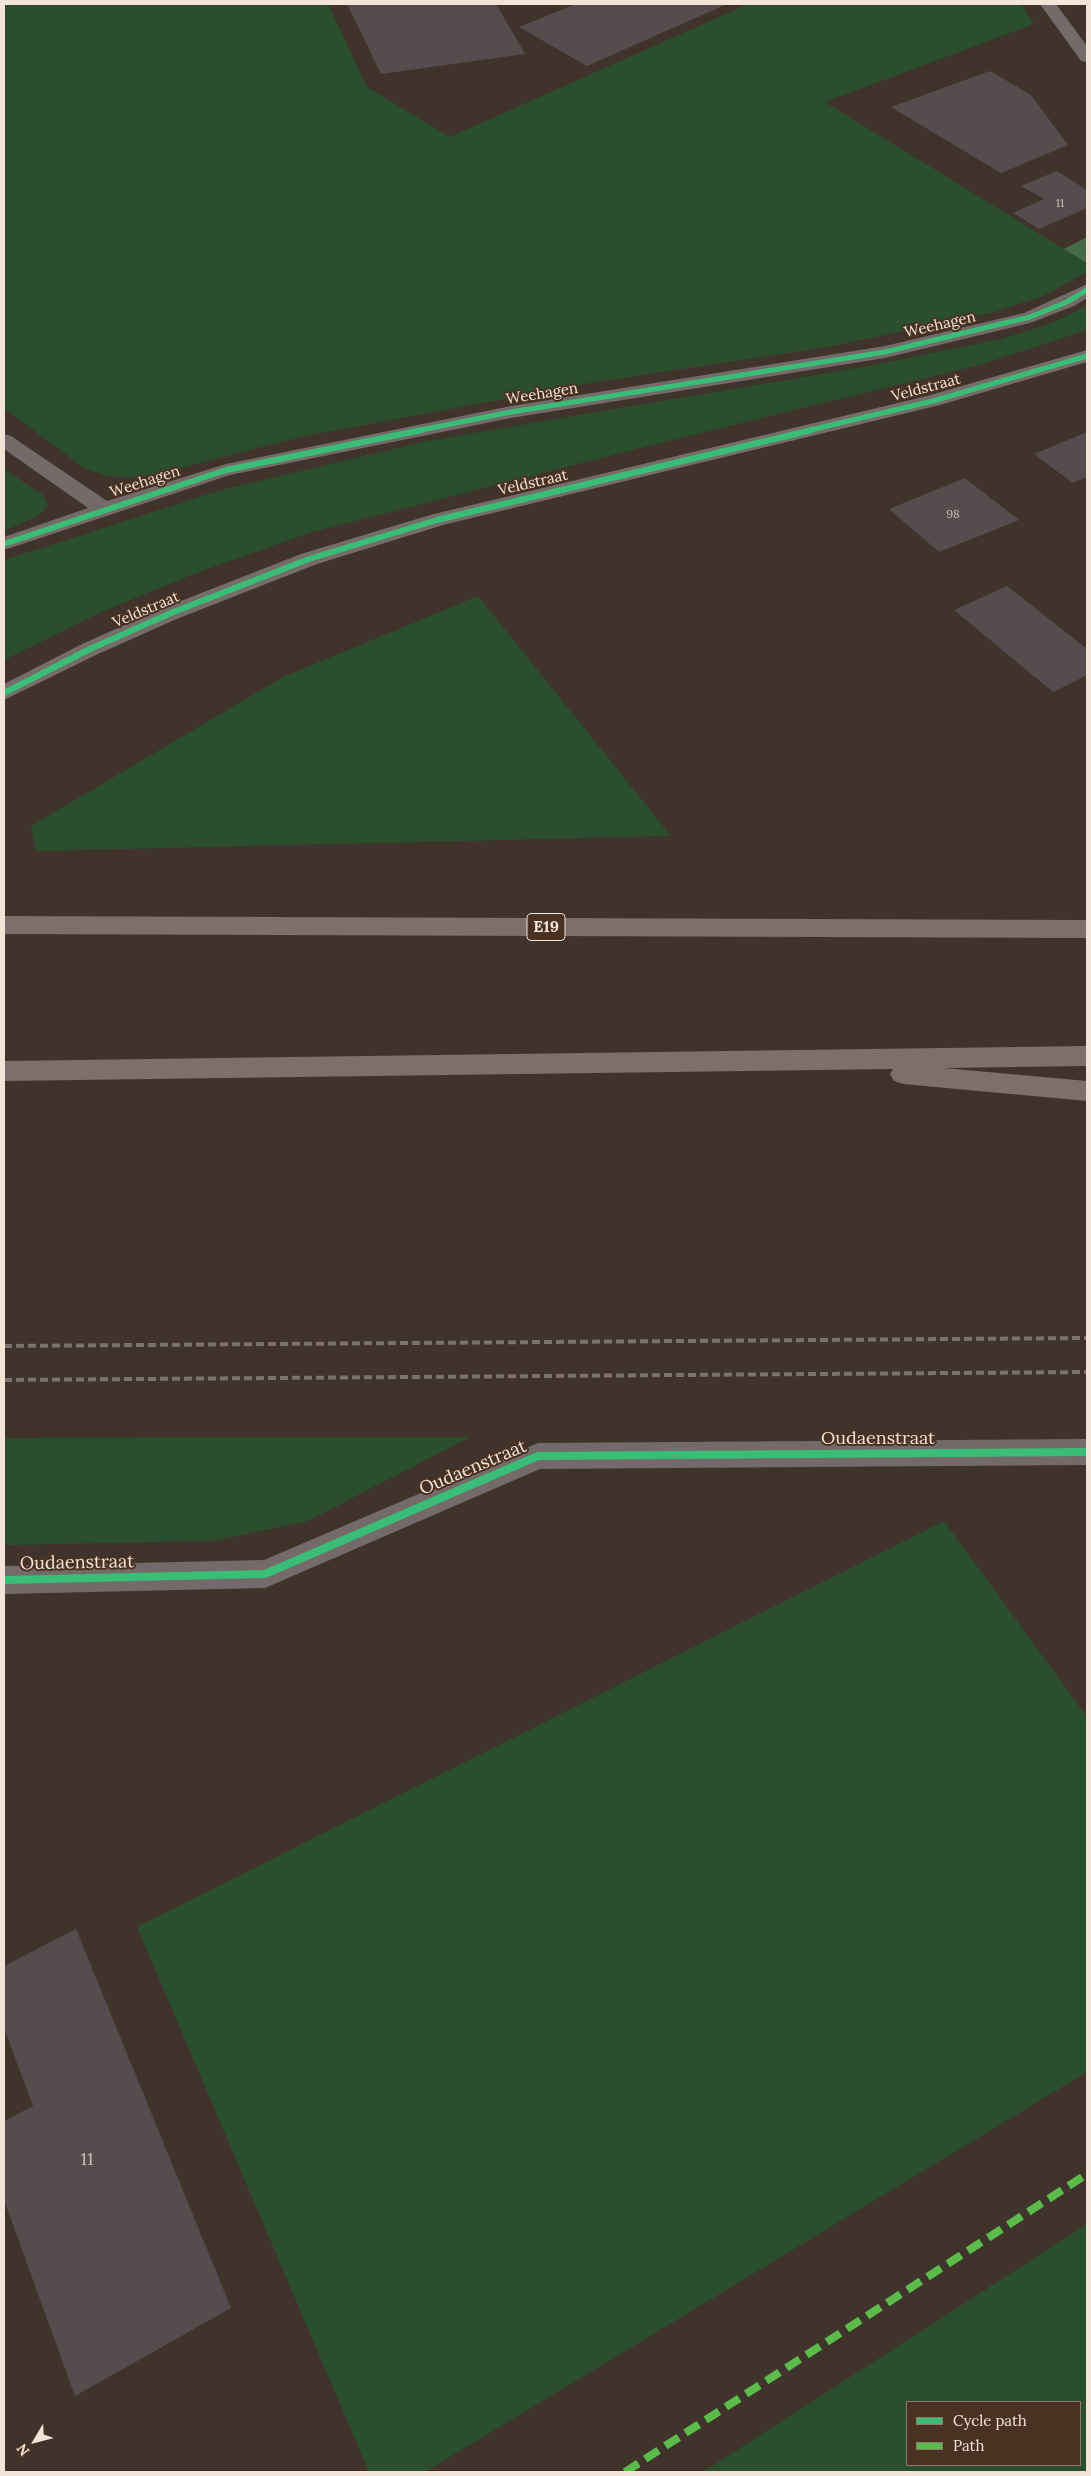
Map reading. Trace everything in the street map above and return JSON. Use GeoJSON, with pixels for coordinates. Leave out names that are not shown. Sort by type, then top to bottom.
{"type":"FeatureCollection","features":[{"type":"Feature","properties":{"kind":"highway","name":"E19"},"geometry":{"type":"LineString","coordinates":[[4,925],[1087,929]]}},
{"type":"Feature","properties":{"kind":"highway"},"geometry":{"type":"LineString","coordinates":[[4,1071],[1087,1056]]}},
{"type":"Feature","properties":{"kind":"highway"},"geometry":{"type":"LineString","coordinates":[[759,1061],[1087,1090]]}},
{"type":"Feature","properties":{"kind":"street"},"geometry":{"type":"LineString","coordinates":[[1048,4],[1087,57]]}},
{"type":"Feature","properties":{"kind":"street","name":"Weehagen"},"geometry":{"type":"LineString","coordinates":[[4,544],[104,509],[226,470],[501,414],[885,352],[1030,317],[1067,302],[1087,290]]}},
{"type":"Feature","properties":{"kind":"street","name":"Veldstraat"},"geometry":{"type":"LineString","coordinates":[[4,693],[90,649],[171,613],[309,559],[437,520],[923,404],[1087,356]]}},
{"type":"Feature","properties":{"kind":"street","name":"Weehagen"},"geometry":{"type":"LineString","coordinates":[[4,440],[104,509]]}},
{"type":"Feature","properties":{"kind":"street","name":"Oudaenstraat"},"geometry":{"type":"LineString","coordinates":[[4,1580],[265,1574],[538,1456],[1087,1452]]}},
{"type":"Feature","properties":{"kind":"green space"},"geometry":{"type":"Polygon","coordinates":[[[4,4],[328,4],[367,87],[450,137],[748,4],[1021,4],[1034,24],[825,102],[1087,263],[1087,272],[1043,296],[991,313],[828,347],[590,383],[305,436],[169,471],[132,478],[106,476],[84,468],[4,408],[4,4]]]}},
{"type":"Feature","properties":{"kind":"green space"},"geometry":{"type":"Polygon","coordinates":[[[1087,237],[1087,263],[1064,249],[1087,237]]]}},
{"type":"Feature","properties":{"kind":"green space"},"geometry":{"type":"Polygon","coordinates":[[[1087,306],[1087,330],[979,365],[652,445],[312,532],[196,573],[99,613],[4,660],[4,560],[221,490],[427,441],[874,365],[1001,339],[1047,325],[1087,306]]]}},
{"type":"Feature","properties":{"kind":"green space"},"geometry":{"type":"Polygon","coordinates":[[[4,469],[43,495],[48,506],[38,516],[4,531],[4,469]]]}},
{"type":"Feature","properties":{"kind":"green space"},"geometry":{"type":"Polygon","coordinates":[[[478,596],[671,836],[36,851],[31,826],[283,677],[478,596]]]}},
{"type":"Feature","properties":{"kind":"green space"},"geometry":{"type":"Polygon","coordinates":[[[470,1437],[308,1521],[213,1541],[4,1545],[4,1438],[470,1437]]]}},
{"type":"Feature","properties":{"kind":"green space"},"geometry":{"type":"Polygon","coordinates":[[[944,1521],[1087,1717],[1087,2072],[425,2472],[369,2472],[137,1927],[944,1521]]]}},
{"type":"Feature","properties":{"kind":"green space"},"geometry":{"type":"Polygon","coordinates":[[[1087,2224],[1087,2472],[703,2472],[1087,2224]]]}},
{"type":"Feature","properties":{"kind":"building"},"geometry":{"type":"Polygon","coordinates":[[[347,4],[496,4],[525,54],[381,74],[347,4]]]}},
{"type":"Feature","properties":{"kind":"building"},"geometry":{"type":"Polygon","coordinates":[[[576,4],[727,4],[587,66],[519,27],[576,4]]]}},
{"type":"Feature","properties":{"kind":"building"},"geometry":{"type":"Polygon","coordinates":[[[990,71],[1031,95],[1068,145],[1001,173],[891,107],[990,71]]]}},
{"type":"Feature","properties":{"kind":"building"},"geometry":{"type":"Polygon","coordinates":[[[1057,171],[1087,190],[1087,208],[1039,229],[1013,213],[1044,199],[1021,186],[1057,171]]]}},
{"type":"Feature","properties":{"kind":"building"},"geometry":{"type":"Polygon","coordinates":[[[1087,432],[1087,477],[1073,483],[1034,454],[1087,432]]]}},
{"type":"Feature","properties":{"kind":"building"},"geometry":{"type":"Polygon","coordinates":[[[965,478],[1019,520],[939,552],[889,509],[965,478]]]}},
{"type":"Feature","properties":{"kind":"building"},"geometry":{"type":"Polygon","coordinates":[[[1007,586],[1087,649],[1087,675],[1053,692],[954,610],[1007,586]]]}},
{"type":"Feature","properties":{"kind":"building"},"geometry":{"type":"Polygon","coordinates":[[[76,1929],[231,2308],[75,2396],[4,2200],[4,2121],[33,2106],[4,2028],[4,1966],[76,1929]]]}},
{"type":"Feature","properties":{"kind":"railway"},"geometry":{"type":"LineString","coordinates":[[4,1346],[1087,1338]]}},
{"type":"Feature","properties":{"kind":"railway"},"geometry":{"type":"LineString","coordinates":[[4,1380],[1087,1372]]}},
{"type":"Feature","properties":{"kind":"marked path"},"geometry":{"type":"LineString","coordinates":[[625,2472],[1087,2174]]}},
{"type":"Feature","properties":{"kind":"cycle path"},"geometry":{"type":"LineString","coordinates":[[4,544],[104,509],[226,470],[511,412],[885,352],[1030,317],[1067,302],[1087,290]]}},
{"type":"Feature","properties":{"kind":"cycle path"},"geometry":{"type":"LineString","coordinates":[[4,693],[90,649],[171,613],[309,559],[437,520],[933,401],[1087,356]]}},
{"type":"Feature","properties":{"kind":"cycle path"},"geometry":{"type":"LineString","coordinates":[[4,1580],[265,1574],[538,1456],[1087,1452]]}}]}
